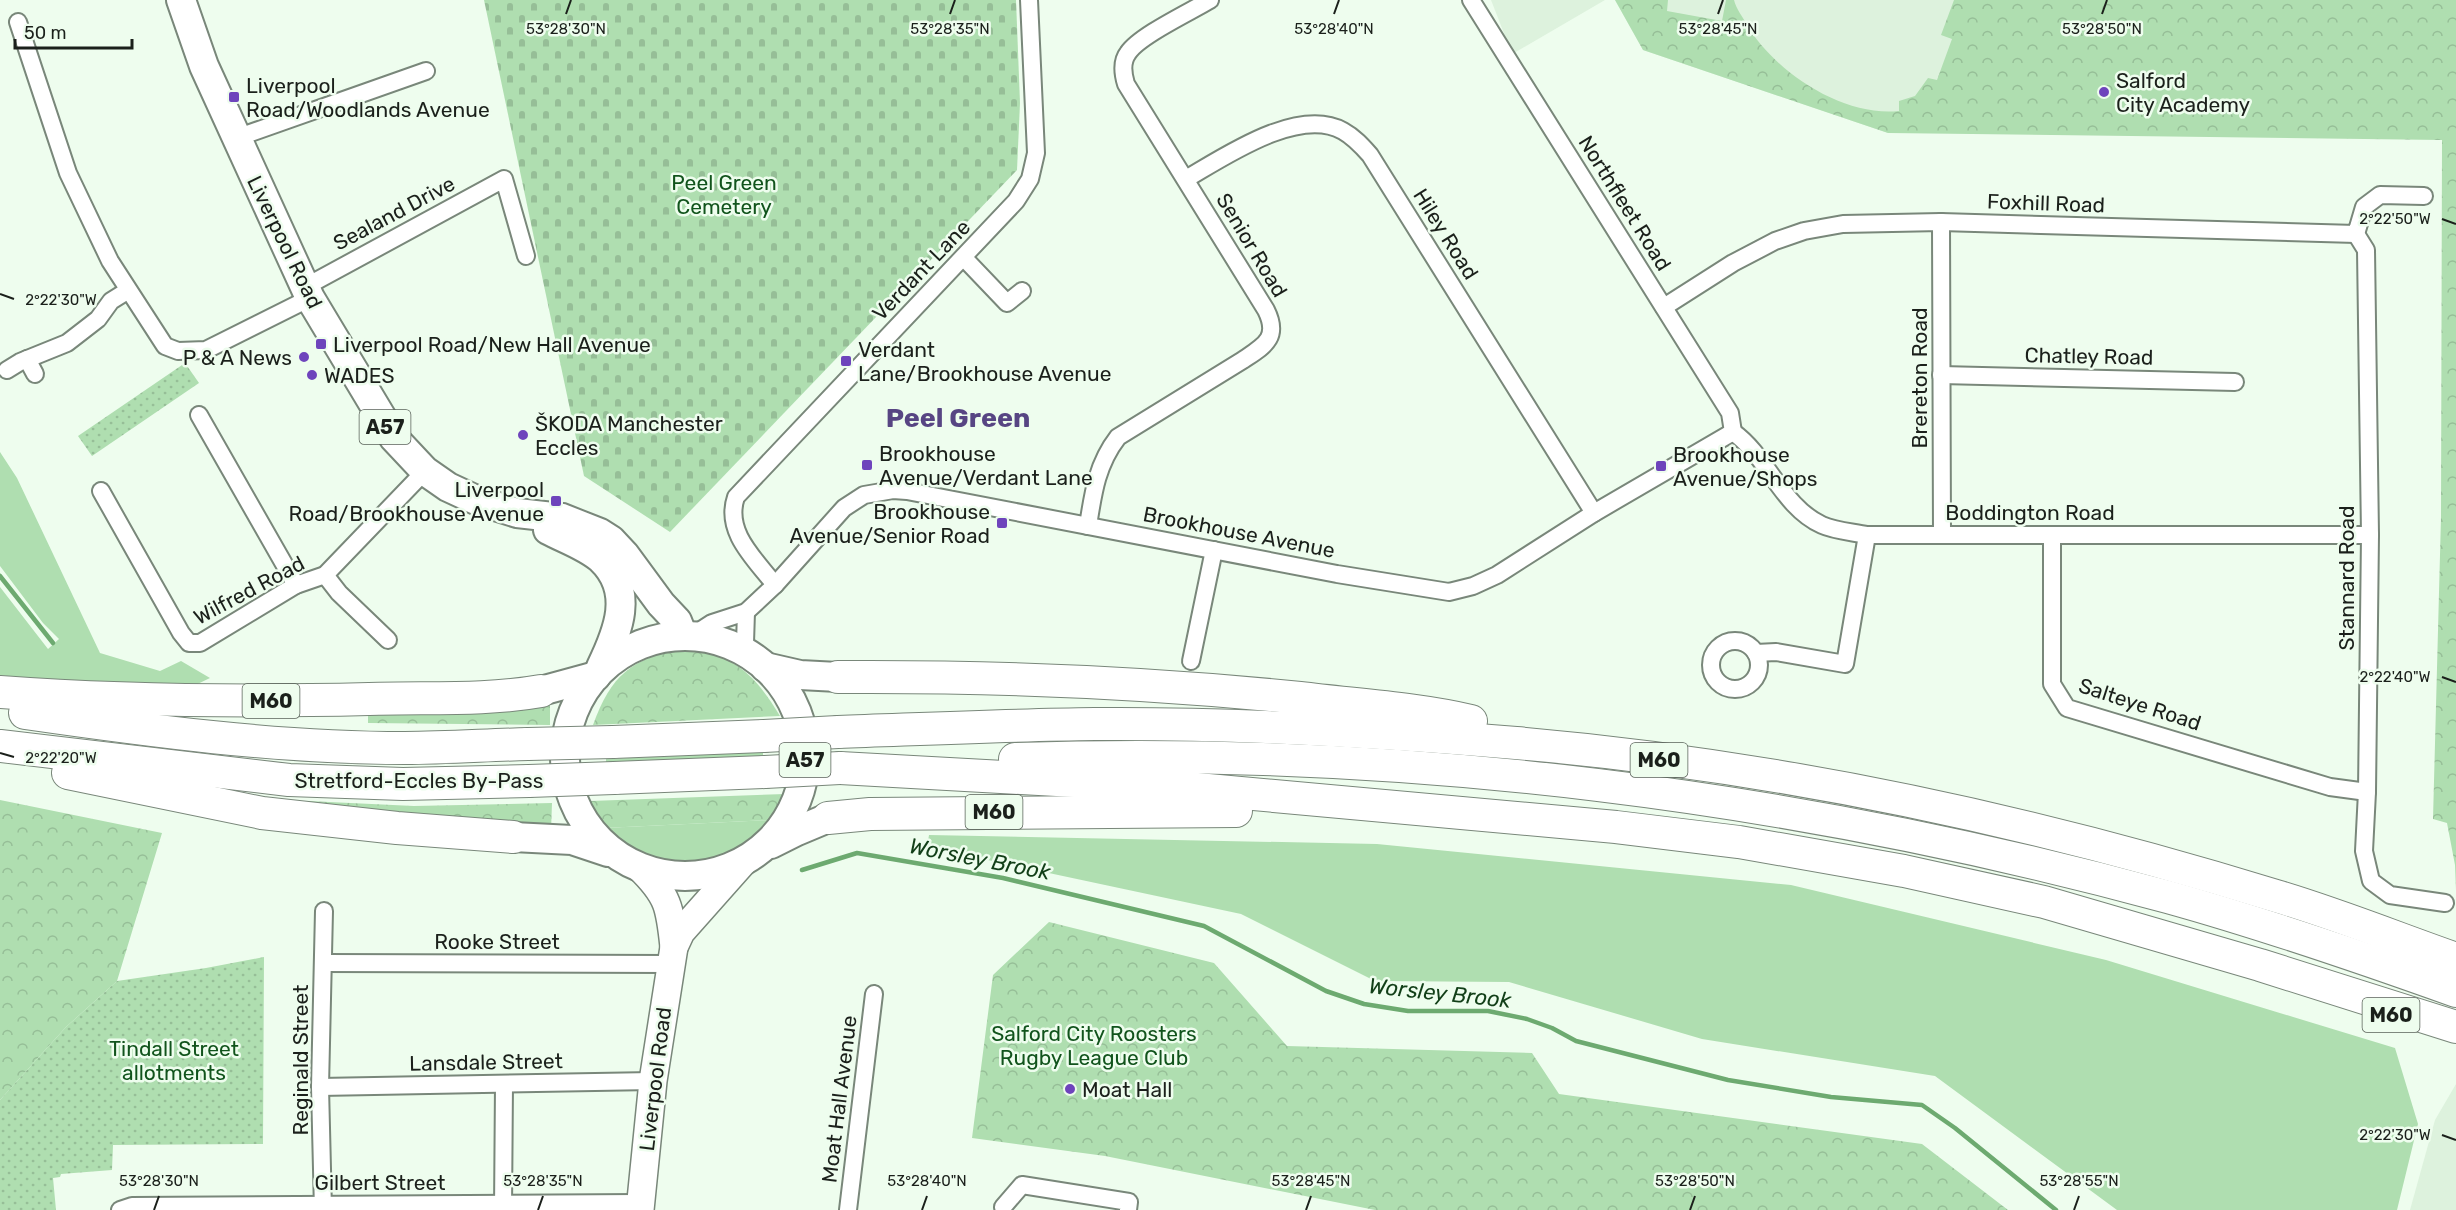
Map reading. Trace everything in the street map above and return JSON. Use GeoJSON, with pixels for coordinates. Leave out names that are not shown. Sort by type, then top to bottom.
{"type":"FeatureCollection","features":[{"type":"Feature","properties":{"kind":"highway","name":"Liverpool Road"},"geometry":{"type":"LineString","coordinates":[[181,0],[201,58],[308,293],[383,424],[408,455],[425,471],[457,491],[476,500],[517,513],[586,549],[600,559],[615,577],[622,601],[619,624],[596,674]]}},
{"type":"Feature","properties":{"kind":"highway","name":"Liverpool Road"},"geometry":{"type":"LineString","coordinates":[[517,513],[562,518],[600,532],[625,555],[688,636]]}},
{"type":"Feature","properties":{"kind":"highway","name":"A57"},"geometry":{"type":"LineString","coordinates":[[688,636],[721,642],[757,660],[780,683],[792,702],[802,730],[805,760],[800,790],[780,830],[751,856],[714,873],[691,876],[668,875],[627,861],[592,834],[570,794],[565,764],[570,719],[583,691],[596,674],[618,656],[643,643],[688,636]]}},
{"type":"Feature","properties":{"kind":"highway"},"geometry":{"type":"LineString","coordinates":[[757,660],[800,675],[1019,678],[1117,682],[1248,693],[1462,719],[1591,751]]}},
{"type":"Feature","properties":{"kind":"highway"},"geometry":{"type":"LineString","coordinates":[[541,691],[596,674]]}},
{"type":"Feature","properties":{"kind":"highway","name":"M60"},"geometry":{"type":"LineString","coordinates":[[0,692],[96,699],[190,701],[488,697],[541,691]]}},
{"type":"Feature","properties":{"kind":"highway","name":"Stretford-Eccles By-Pass"},"geometry":{"type":"LineString","coordinates":[[0,710],[190,734],[298,743],[405,748],[1094,724],[1267,727],[1519,743],[1591,751]]}},
{"type":"Feature","properties":{"kind":"highway","name":"Stretford-Eccles By-Pass"},"geometry":{"type":"LineString","coordinates":[[0,746],[289,780],[403,784],[840,768]]}},
{"type":"Feature","properties":{"kind":"highway","name":"M60"},"geometry":{"type":"LineString","coordinates":[[1591,751],[1826,786],[1976,816],[2180,867],[2281,897],[2456,958]]}},
{"type":"Feature","properties":{"kind":"highway"},"geometry":{"type":"LineString","coordinates":[[0,756],[174,796],[262,813],[397,828],[572,840],[627,861]]}},
{"type":"Feature","properties":{"kind":"highway","name":"M60"},"geometry":{"type":"LineString","coordinates":[[840,768],[1030,758],[1264,760],[1370,764],[1493,773],[1685,795],[1834,819],[1970,847],[2051,867],[2171,898],[2260,925],[2456,991]]}},
{"type":"Feature","properties":{"kind":"highway"},"geometry":{"type":"LineString","coordinates":[[840,768],[1164,786],[1408,808]]}},
{"type":"Feature","properties":{"kind":"highway","name":"M60"},"geometry":{"type":"LineString","coordinates":[[828,818],[849,814],[893,813],[1161,810],[1312,812],[1408,808],[1616,827],[1739,842],[1904,871],[2044,902],[2395,1006],[2456,1028]]}},
{"type":"Feature","properties":{"kind":"highway"},"geometry":{"type":"LineString","coordinates":[[751,856],[796,831],[828,818]]}},
{"type":"Feature","properties":{"kind":"highway","name":"M60"},"geometry":{"type":"LineString","coordinates":[[2328,988],[2393,1016],[2456,1039]]}},
{"type":"Feature","properties":{"kind":"main road","name":"Liverpool Road"},"geometry":{"type":"LineString","coordinates":[[640,1207],[653,1081],[673,956],[681,932],[751,856]]}},
{"type":"Feature","properties":{"kind":"main road","name":"Liverpool Road"},"geometry":{"type":"LineString","coordinates":[[627,861],[651,879],[666,900],[673,956]]}},
{"type":"Feature","properties":{"kind":"street","name":"Verdant Lane"},"geometry":{"type":"LineString","coordinates":[[775,585],[734,528],[732,513],[736,497],[964,258],[1026,187],[1033,170],[1036,153],[1029,0]]}},
{"type":"Feature","properties":{"kind":"street","name":"Senior Road"},"geometry":{"type":"LineString","coordinates":[[1088,526],[1097,473],[1118,437],[1243,360],[1261,348],[1271,336],[1272,324],[1266,310],[1126,84],[1123,72],[1124,59],[1131,48],[1187,6],[1210,0]]}},
{"type":"Feature","properties":{"kind":"street","name":"Northfleet Road"},"geometry":{"type":"LineString","coordinates":[[1471,0],[1730,413],[1732,432]]}},
{"type":"Feature","properties":{"kind":"street","name":"Sealand Drive"},"geometry":{"type":"LineString","coordinates":[[18,22],[68,174],[110,261],[165,346],[178,351],[206,350],[504,179],[526,256]]}},
{"type":"Feature","properties":{"kind":"street"},"geometry":{"type":"LineString","coordinates":[[236,138],[426,71]]}},
{"type":"Feature","properties":{"kind":"street","name":"Hiley Road"},"geometry":{"type":"LineString","coordinates":[[1186,178],[1249,142],[1296,126],[1332,127],[1342,130],[1359,142],[1370,155],[1594,513]]}},
{"type":"Feature","properties":{"kind":"street"},"geometry":{"type":"LineString","coordinates":[[2356,234],[2364,207],[2380,195],[2424,196]]}},
{"type":"Feature","properties":{"kind":"street","name":"Foxhill Road"},"geometry":{"type":"LineString","coordinates":[[1664,308],[1733,263],[1764,246],[1804,231],[1843,224],[1941,222],[2356,234]]}},
{"type":"Feature","properties":{"kind":"street","name":"Brereton Road"},"geometry":{"type":"LineString","coordinates":[[1941,222],[1942,534]]}},
{"type":"Feature","properties":{"kind":"street","name":"Stannard Road"},"geometry":{"type":"LineString","coordinates":[[2356,234],[2366,250],[2370,536],[2367,792],[2364,851],[2371,880],[2390,895],[2445,903]]}},
{"type":"Feature","properties":{"kind":"street"},"geometry":{"type":"LineString","coordinates":[[964,258],[1007,303],[1022,291]]}},
{"type":"Feature","properties":{"kind":"street"},"geometry":{"type":"LineString","coordinates":[[7,370],[31,367],[98,319],[111,301],[128,291]]}},
{"type":"Feature","properties":{"kind":"street","name":"Chatley Road"},"geometry":{"type":"LineString","coordinates":[[1941,375],[2235,382]]}},
{"type":"Feature","properties":{"kind":"street"},"geometry":{"type":"LineString","coordinates":[[199,415],[296,585]]}},
{"type":"Feature","properties":{"kind":"street","name":"Brookhouse Avenue"},"geometry":{"type":"LineString","coordinates":[[688,636],[712,622],[746,612],[775,585],[844,508],[864,495],[877,492],[907,491],[1348,576],[1449,592],[1473,586],[1497,575],[1594,513],[1732,432]]}},
{"type":"Feature","properties":{"kind":"street","name":"Boddington Road"},"geometry":{"type":"LineString","coordinates":[[1732,432],[1747,442],[1797,508],[1822,526],[1868,535],[2370,536]]}},
{"type":"Feature","properties":{"kind":"street","name":"Wilfred Road"},"geometry":{"type":"LineString","coordinates":[[100,491],[181,633],[189,643],[200,643],[296,585],[325,575],[425,471]]}},
{"type":"Feature","properties":{"kind":"street"},"geometry":{"type":"LineString","coordinates":[[1756,653],[1776,652],[1845,664],[1868,535]]}},
{"type":"Feature","properties":{"kind":"street","name":"Salteye Road"},"geometry":{"type":"LineString","coordinates":[[2052,535],[2052,684],[2067,708],[2330,787],[2367,792]]}},
{"type":"Feature","properties":{"kind":"street"},"geometry":{"type":"LineString","coordinates":[[1191,661],[1214,550]]}},
{"type":"Feature","properties":{"kind":"street"},"geometry":{"type":"LineString","coordinates":[[325,575],[339,593],[388,640]]}},
{"type":"Feature","properties":{"kind":"street"},"geometry":{"type":"LineString","coordinates":[[746,612],[745,643],[757,660]]}},
{"type":"Feature","properties":{"kind":"street","name":"Reginald Street"},"geometry":{"type":"LineString","coordinates":[[323,1207],[320,1087],[324,911]]}},
{"type":"Feature","properties":{"kind":"street","name":"Rooke Street"},"geometry":{"type":"LineString","coordinates":[[323,963],[673,956]]}},
{"type":"Feature","properties":{"kind":"street","name":"Moat Hall Avenue"},"geometry":{"type":"LineString","coordinates":[[848,1210],[874,994]]}},
{"type":"Feature","properties":{"kind":"street","name":"Lansdale Street"},"geometry":{"type":"LineString","coordinates":[[320,1087],[653,1081]]}},
{"type":"Feature","properties":{"kind":"street"},"geometry":{"type":"LineString","coordinates":[[503,1207],[504,1084]]}},
{"type":"Feature","properties":{"kind":"street"},"geometry":{"type":"LineString","coordinates":[[1003,1207],[1022,1185],[1129,1202],[1128,1210]]}},
{"type":"Feature","properties":{"kind":"street","name":"Gilbert Street"},"geometry":{"type":"LineString","coordinates":[[120,1209],[132,1206],[640,1207]]}},
{"type":"Feature","properties":{"kind":"shaded area"},"geometry":{"type":"Polygon","coordinates":[[[1491,0],[1605,0],[1514,53],[1491,0]]]}},
{"type":"Feature","properties":{"kind":"shaded area","name":"Salford City Academy"},"geometry":{"type":"Polygon","coordinates":[[[1615,0],[2445,0],[1888,133],[1643,50],[1615,0]]]}},
{"type":"Feature","properties":{"kind":"shaded area"},"geometry":{"type":"Polygon","coordinates":[[[2456,1084],[2456,1210],[2410,1210],[2435,1120],[2456,1084]]]}},
{"type":"Feature","properties":{"kind":"green space","name":"Peel Green Cemetery"},"geometry":{"type":"Polygon","coordinates":[[[484,0],[1016,0],[1020,103],[1017,170],[670,532],[584,476],[484,0]]]}},
{"type":"Feature","properties":{"kind":"green space","name":"Salford City Academy"},"geometry":{"type":"Polygon","coordinates":[[[1615,0],[1668,0],[1667,11],[1722,21],[1726,0],[1734,0],[1736,7],[1759,42],[1792,74],[1812,88],[1855,107],[1877,111],[1899,111],[1899,101],[1915,96],[1928,78],[1937,80],[1952,39],[1941,35],[1954,0],[2456,0],[2456,890],[2455,865],[2447,823],[2433,819],[2441,517],[2442,140],[1888,133],[1643,50],[1615,0]]]}},
{"type":"Feature","properties":{"kind":"green space"},"geometry":{"type":"Polygon","coordinates":[[[185,363],[199,383],[92,456],[78,436],[185,363]]]}},
{"type":"Feature","properties":{"kind":"green space"},"geometry":{"type":"Polygon","coordinates":[[[0,452],[17,478],[100,653],[160,671],[181,661],[210,678],[185,690],[56,683],[0,675],[0,587],[48,649],[59,639],[43,623],[0,566],[0,452]]]}},
{"type":"Feature","properties":{"kind":"green space"},"geometry":{"type":"Polygon","coordinates":[[[683,648],[716,655],[740,668],[761,688],[780,716],[593,725],[607,693],[625,672],[650,658],[683,648]]]}},
{"type":"Feature","properties":{"kind":"green space"},"geometry":{"type":"Polygon","coordinates":[[[550,699],[550,725],[368,723],[368,709],[550,699]]]}},
{"type":"Feature","properties":{"kind":"green space"},"geometry":{"type":"Polygon","coordinates":[[[763,752],[763,759],[606,767],[606,759],[763,752]]]}},
{"type":"Feature","properties":{"kind":"green space"},"geometry":{"type":"Polygon","coordinates":[[[785,794],[771,820],[605,828],[590,801],[785,794]]]}},
{"type":"Feature","properties":{"kind":"green space"},"geometry":{"type":"Polygon","coordinates":[[[0,800],[162,833],[117,981],[66,1027],[0,1100],[0,800]]]}},
{"type":"Feature","properties":{"kind":"green space"},"geometry":{"type":"Polygon","coordinates":[[[308,801],[414,806],[552,803],[551,831],[307,812],[308,801]]]}},
{"type":"Feature","properties":{"kind":"green space"},"geometry":{"type":"Polygon","coordinates":[[[771,820],[752,843],[732,860],[712,870],[691,873],[670,871],[648,862],[626,848],[605,828],[771,820]]]}},
{"type":"Feature","properties":{"kind":"green space"},"geometry":{"type":"Polygon","coordinates":[[[929,835],[1377,844],[1791,885],[2106,960],[2395,1048],[2418,1124],[2397,1210],[2117,1210],[1935,1076],[1702,1039],[1509,982],[1375,981],[1241,914],[927,847],[929,835]]]}},
{"type":"Feature","properties":{"kind":"green space","name":"Salford City Roosters Rugby League Club"},"geometry":{"type":"Polygon","coordinates":[[[1049,922],[1214,963],[1287,1046],[1532,1053],[1559,1094],[1922,1144],[2008,1210],[1375,1210],[1105,1156],[972,1138],[993,975],[1049,922]]]}},
{"type":"Feature","properties":{"kind":"green space","name":"Tindall Street allotments"},"geometry":{"type":"Polygon","coordinates":[[[264,957],[263,1144],[113,1145],[112,1170],[61,1174],[60,1177],[53,1178],[56,1210],[0,1210],[0,1100],[66,1027],[117,981],[264,957]]]}},
{"type":"Feature","properties":{"kind":"waterway"},"geometry":{"type":"LineString","coordinates":[[0,576],[53,643]]}},
{"type":"Feature","properties":{"kind":"waterway","name":"Worsley Brook"},"geometry":{"type":"LineString","coordinates":[[802,870],[857,853],[1003,878],[1204,926],[1326,991],[1364,1004],[1408,1011],[1488,1011],[1527,1019],[1552,1028],[1576,1041],[1728,1080],[1831,1097],[1922,1105],[1955,1128],[2056,1210]]}},
{"type":"Feature","properties":{"kind":"place","name":"Salford City Academy"},"geometry":{"type":"Point","coordinates":[2104,92]}},
{"type":"Feature","properties":{"kind":"place","name":"Liverpool Road/Woodlands Avenue"},"geometry":{"type":"Point","coordinates":[234,97]}},
{"type":"Feature","properties":{"kind":"place","name":"Liverpool Road/New Hall Avenue"},"geometry":{"type":"Point","coordinates":[321,344]}},
{"type":"Feature","properties":{"kind":"place","name":"P & A News"},"geometry":{"type":"Point","coordinates":[304,357]}},
{"type":"Feature","properties":{"kind":"place","name":"Verdant Lane/Brookhouse Avenue"},"geometry":{"type":"Point","coordinates":[846,361]}},
{"type":"Feature","properties":{"kind":"place","name":"WADES"},"geometry":{"type":"Point","coordinates":[312,375]}},
{"type":"Feature","properties":{"kind":"place","name":"ŠKODA Manchester Eccles"},"geometry":{"type":"Point","coordinates":[523,435]}},
{"type":"Feature","properties":{"kind":"place","name":"Brookhouse Avenue/Verdant Lane"},"geometry":{"type":"Point","coordinates":[867,465]}},
{"type":"Feature","properties":{"kind":"place","name":"Brookhouse Avenue/Shops"},"geometry":{"type":"Point","coordinates":[1661,466]}},
{"type":"Feature","properties":{"kind":"place","name":"Liverpool Road/Brookhouse Avenue"},"geometry":{"type":"Point","coordinates":[556,501]}},
{"type":"Feature","properties":{"kind":"place","name":"Brookhouse Avenue/Senior Road"},"geometry":{"type":"Point","coordinates":[1002,523]}},
{"type":"Feature","properties":{"kind":"place","name":"Moat Hall"},"geometry":{"type":"Point","coordinates":[1070,1089]}},
{"type":"Feature","properties":{"kind":"district","name":"Peel Green"},"geometry":{"type":"Point","coordinates":[958,418]}}]}
